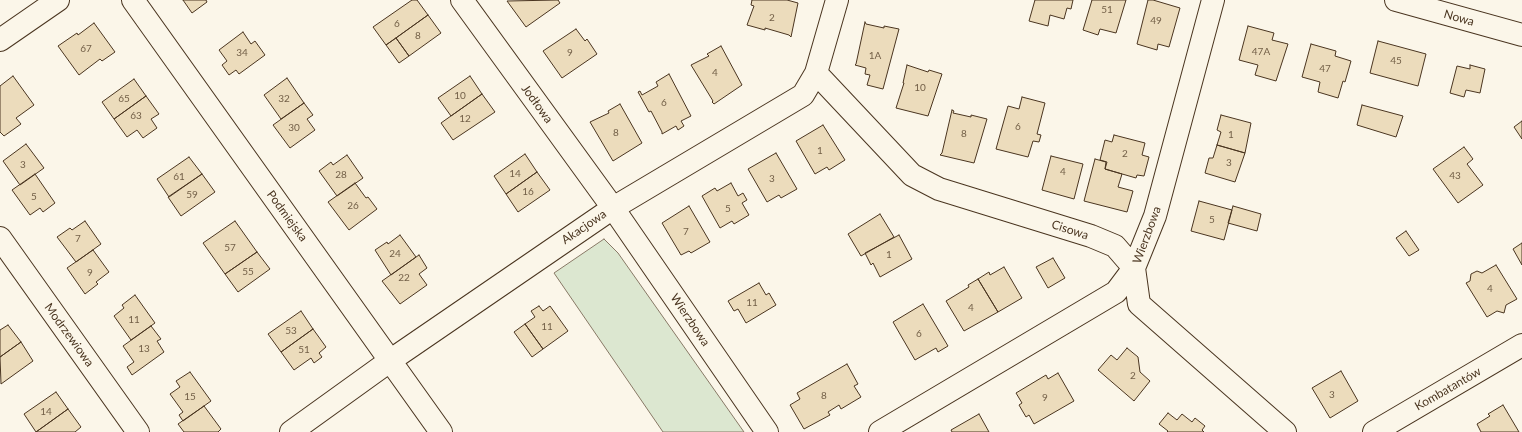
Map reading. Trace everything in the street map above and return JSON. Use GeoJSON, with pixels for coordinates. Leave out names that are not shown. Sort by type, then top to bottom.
{"type":"FeatureCollection","features":[{"type":"Feature","properties":{"kind":"street"},"geometry":{"type":"LineString","coordinates":[[0,40],[58,0]]}},
{"type":"Feature","properties":{"kind":"street","name":"Podmiejska"},"geometry":{"type":"LineString","coordinates":[[133,0],[441,432]]}},
{"type":"Feature","properties":{"kind":"street","name":"Jodłowa"},"geometry":{"type":"LineString","coordinates":[[462,0],[612,208]]}},
{"type":"Feature","properties":{"kind":"street","name":"Akacjowa"},"geometry":{"type":"LineString","coordinates":[[291,432],[391,360],[612,208],[803,95],[816,73],[838,0]]}},
{"type":"Feature","properties":{"kind":"street","name":"Wierzbowa"},"geometry":{"type":"LineString","coordinates":[[891,429],[1116,292],[1134,268],[1155,216],[1213,0]]}},
{"type":"Feature","properties":{"kind":"street","name":"Nowa"},"geometry":{"type":"LineString","coordinates":[[1396,0],[1428,4],[1522,35]]}},
{"type":"Feature","properties":{"kind":"street","name":"Cisowa"},"geometry":{"type":"LineString","coordinates":[[816,73],[912,175],[940,189],[1091,236],[1115,246],[1134,268]]}},
{"type":"Feature","properties":{"kind":"street","name":"Wierzbowa"},"geometry":{"type":"LineString","coordinates":[[612,208],[767,432]]}},
{"type":"Feature","properties":{"kind":"street","name":"Modrzewiowa"},"geometry":{"type":"LineString","coordinates":[[0,238],[138,432]]}},
{"type":"Feature","properties":{"kind":"street"},"geometry":{"type":"LineString","coordinates":[[1134,268],[1139,304],[1285,432]]}},
{"type":"Feature","properties":{"kind":"street","name":"Kombatantów"},"geometry":{"type":"LineString","coordinates":[[1374,432],[1522,345]]}},
{"type":"Feature","properties":{"kind":"green space"},"geometry":{"type":"Polygon","coordinates":[[[604,239],[618,253],[744,432],[663,432],[554,273],[604,239]]]}},
{"type":"Feature","properties":{"kind":"building"},"geometry":{"type":"Polygon","coordinates":[[[183,0],[206,0],[207,2],[192,13],[183,0]]]}},
{"type":"Feature","properties":{"kind":"building"},"geometry":{"type":"Polygon","coordinates":[[[412,0],[417,0],[428,15],[386,45],[373,27],[412,0]]]}},
{"type":"Feature","properties":{"kind":"building"},"geometry":{"type":"Polygon","coordinates":[[[558,0],[560,3],[526,27],[507,1],[558,0]]]}},
{"type":"Feature","properties":{"kind":"building"},"geometry":{"type":"Polygon","coordinates":[[[752,0],[787,0],[798,3],[791,37],[789,35],[765,28],[765,30],[747,25],[754,6],[751,5],[752,0]]]}},
{"type":"Feature","properties":{"kind":"building"},"geometry":{"type":"Polygon","coordinates":[[[1035,0],[1073,0],[1071,9],[1067,8],[1064,19],[1050,15],[1048,26],[1029,21],[1035,0]]]}},
{"type":"Feature","properties":{"kind":"building"},"geometry":{"type":"Polygon","coordinates":[[[1092,0],[1126,0],[1116,33],[1100,29],[1098,35],[1083,30],[1092,0]]]}},
{"type":"Feature","properties":{"kind":"building"},"geometry":{"type":"Polygon","coordinates":[[[1148,0],[1153,0],[1180,8],[1169,47],[1158,44],[1157,50],[1137,44],[1148,0]]]}},
{"type":"Feature","properties":{"kind":"building"},"geometry":{"type":"Polygon","coordinates":[[[428,15],[441,33],[409,56],[396,38],[428,15]]]}},
{"type":"Feature","properties":{"kind":"building"},"geometry":{"type":"Polygon","coordinates":[[[865,22],[866,24],[884,28],[884,26],[899,29],[883,89],[867,85],[870,75],[865,74],[866,68],[855,65],[865,22]]]}},
{"type":"Feature","properties":{"kind":"building"},"geometry":{"type":"Polygon","coordinates":[[[94,23],[115,52],[102,61],[100,59],[79,75],[58,46],[77,33],[78,35],[94,23]]]}},
{"type":"Feature","properties":{"kind":"building"},"geometry":{"type":"Polygon","coordinates":[[[1248,26],[1274,33],[1272,40],[1288,44],[1276,81],[1255,75],[1258,65],[1239,60],[1248,26]]]}},
{"type":"Feature","properties":{"kind":"building"},"geometry":{"type":"Polygon","coordinates":[[[576,29],[585,41],[587,39],[597,54],[562,78],[543,51],[576,29]]]}},
{"type":"Feature","properties":{"kind":"building"},"geometry":{"type":"Polygon","coordinates":[[[243,32],[251,44],[255,41],[265,55],[239,74],[236,70],[229,75],[222,65],[227,61],[219,50],[243,32]]]}},
{"type":"Feature","properties":{"kind":"building"},"geometry":{"type":"Polygon","coordinates":[[[396,38],[409,56],[399,63],[386,45],[396,38]]]}},
{"type":"Feature","properties":{"kind":"building"},"geometry":{"type":"Polygon","coordinates":[[[1378,41],[1426,54],[1418,86],[1370,73],[1378,41]]]}},
{"type":"Feature","properties":{"kind":"building"},"geometry":{"type":"Polygon","coordinates":[[[1311,44],[1336,51],[1335,56],[1351,61],[1345,82],[1343,81],[1338,98],[1318,92],[1320,82],[1302,77],[1311,44]]]}},
{"type":"Feature","properties":{"kind":"building"},"geometry":{"type":"Polygon","coordinates":[[[721,46],[742,85],[714,104],[691,65],[709,56],[707,54],[721,46]]]}},
{"type":"Feature","properties":{"kind":"building"},"geometry":{"type":"Polygon","coordinates":[[[907,65],[928,72],[929,70],[942,74],[928,116],[896,108],[904,83],[907,65]]]}},
{"type":"Feature","properties":{"kind":"building"},"geometry":{"type":"Polygon","coordinates":[[[1470,65],[1485,69],[1480,93],[1466,90],[1464,97],[1450,93],[1457,66],[1470,69],[1470,65]]]}},
{"type":"Feature","properties":{"kind":"building"},"geometry":{"type":"Polygon","coordinates":[[[669,74],[691,116],[681,121],[684,126],[678,130],[676,126],[662,134],[651,111],[649,112],[638,92],[640,91],[642,95],[658,86],[656,82],[669,74]]]}},
{"type":"Feature","properties":{"kind":"building"},"geometry":{"type":"Polygon","coordinates":[[[13,76],[34,105],[16,118],[21,124],[4,136],[0,132],[0,86],[13,76]]]}},
{"type":"Feature","properties":{"kind":"building"},"geometry":{"type":"Polygon","coordinates":[[[470,76],[482,94],[451,116],[438,98],[470,76]]]}},
{"type":"Feature","properties":{"kind":"building"},"geometry":{"type":"Polygon","coordinates":[[[287,78],[304,103],[281,119],[264,95],[287,78]]]}},
{"type":"Feature","properties":{"kind":"building"},"geometry":{"type":"Polygon","coordinates":[[[134,79],[146,96],[114,119],[102,102],[134,79]]]}},
{"type":"Feature","properties":{"kind":"building"},"geometry":{"type":"Polygon","coordinates":[[[482,94],[495,112],[453,140],[441,123],[482,94]]]}},
{"type":"Feature","properties":{"kind":"building"},"geometry":{"type":"Polygon","coordinates":[[[146,96],[159,114],[151,119],[157,128],[143,138],[137,130],[127,137],[114,119],[146,96]]]}},
{"type":"Feature","properties":{"kind":"building"},"geometry":{"type":"Polygon","coordinates":[[[1022,97],[1045,103],[1037,134],[1041,135],[1039,142],[1033,141],[1028,157],[996,149],[1008,106],[1019,109],[1022,97]]]}},
{"type":"Feature","properties":{"kind":"building"},"geometry":{"type":"Polygon","coordinates":[[[304,103],[313,115],[307,119],[315,130],[290,148],[273,125],[304,103]]]}},
{"type":"Feature","properties":{"kind":"building"},"geometry":{"type":"Polygon","coordinates":[[[620,104],[642,143],[613,161],[590,122],[609,113],[608,111],[620,104]]]}},
{"type":"Feature","properties":{"kind":"building"},"geometry":{"type":"Polygon","coordinates":[[[1362,105],[1403,116],[1396,137],[1357,125],[1362,105]]]}},
{"type":"Feature","properties":{"kind":"building"},"geometry":{"type":"Polygon","coordinates":[[[952,110],[954,111],[953,113],[987,119],[974,163],[940,155],[942,153],[952,110]]]}},
{"type":"Feature","properties":{"kind":"building"},"geometry":{"type":"Polygon","coordinates":[[[1221,115],[1251,123],[1245,153],[1217,145],[1221,132],[1217,130],[1221,115]]]}},
{"type":"Feature","properties":{"kind":"building"},"geometry":{"type":"Polygon","coordinates":[[[1522,121],[1522,139],[1514,127],[1522,121]]]}},
{"type":"Feature","properties":{"kind":"building"},"geometry":{"type":"Polygon","coordinates":[[[823,125],[845,160],[829,170],[827,167],[815,174],[796,141],[823,125]]]}},
{"type":"Feature","properties":{"kind":"building"},"geometry":{"type":"Polygon","coordinates":[[[1114,135],[1145,143],[1142,155],[1149,157],[1144,176],[1137,175],[1136,178],[1105,169],[1107,162],[1100,160],[1105,140],[1112,142],[1114,135]]]}},
{"type":"Feature","properties":{"kind":"building"},"geometry":{"type":"Polygon","coordinates":[[[26,144],[44,168],[20,185],[3,161],[26,144]]]}},
{"type":"Feature","properties":{"kind":"building"},"geometry":{"type":"Polygon","coordinates":[[[1217,145],[1245,153],[1235,182],[1205,173],[1209,158],[1213,158],[1217,145]]]}},
{"type":"Feature","properties":{"kind":"building"},"geometry":{"type":"Polygon","coordinates":[[[1464,147],[1473,159],[1467,164],[1483,185],[1458,203],[1433,169],[1464,147]]]}},
{"type":"Feature","properties":{"kind":"building"},"geometry":{"type":"Polygon","coordinates":[[[776,153],[797,189],[781,198],[779,195],[767,202],[748,169],[776,153]]]}},
{"type":"Feature","properties":{"kind":"building"},"geometry":{"type":"Polygon","coordinates":[[[525,154],[537,172],[506,194],[494,176],[525,154]]]}},
{"type":"Feature","properties":{"kind":"building"},"geometry":{"type":"Polygon","coordinates":[[[347,155],[363,178],[337,196],[319,171],[331,162],[333,165],[347,155]]]}},
{"type":"Feature","properties":{"kind":"building"},"geometry":{"type":"Polygon","coordinates":[[[1051,156],[1083,164],[1074,199],[1042,190],[1051,156]]]}},
{"type":"Feature","properties":{"kind":"building"},"geometry":{"type":"Polygon","coordinates":[[[189,157],[202,174],[169,197],[157,179],[189,157]]]}},
{"type":"Feature","properties":{"kind":"building"},"geometry":{"type":"Polygon","coordinates":[[[1095,159],[1106,162],[1105,169],[1122,174],[1118,187],[1133,191],[1127,212],[1084,201],[1095,159]]]}},
{"type":"Feature","properties":{"kind":"building"},"geometry":{"type":"Polygon","coordinates":[[[537,172],[550,190],[518,212],[506,194],[537,172]]]}},
{"type":"Feature","properties":{"kind":"building"},"geometry":{"type":"Polygon","coordinates":[[[35,174],[55,203],[43,212],[40,208],[30,215],[12,190],[35,174]]]}},
{"type":"Feature","properties":{"kind":"building"},"geometry":{"type":"Polygon","coordinates":[[[202,174],[215,192],[181,216],[168,197],[202,174]]]}},
{"type":"Feature","properties":{"kind":"building"},"geometry":{"type":"Polygon","coordinates":[[[355,183],[366,198],[368,197],[377,209],[349,230],[328,202],[355,183]]]}},
{"type":"Feature","properties":{"kind":"building"},"geometry":{"type":"Polygon","coordinates":[[[731,183],[738,196],[743,193],[747,200],[742,203],[749,215],[734,224],[732,221],[720,228],[702,196],[715,188],[717,191],[731,183]]]}},
{"type":"Feature","properties":{"kind":"building"},"geometry":{"type":"Polygon","coordinates":[[[1199,201],[1232,210],[1224,240],[1191,231],[1199,201]]]}},
{"type":"Feature","properties":{"kind":"building"},"geometry":{"type":"Polygon","coordinates":[[[689,206],[710,242],[691,253],[689,251],[681,255],[662,223],[689,206]]]}},
{"type":"Feature","properties":{"kind":"building"},"geometry":{"type":"Polygon","coordinates":[[[1233,206],[1261,214],[1257,231],[1228,223],[1233,206]]]}},
{"type":"Feature","properties":{"kind":"building"},"geometry":{"type":"Polygon","coordinates":[[[880,214],[894,237],[861,256],[848,234],[880,214]]]}},
{"type":"Feature","properties":{"kind":"building"},"geometry":{"type":"Polygon","coordinates":[[[85,221],[101,244],[76,262],[57,237],[70,228],[72,230],[85,221]]]}},
{"type":"Feature","properties":{"kind":"building"},"geometry":{"type":"Polygon","coordinates":[[[235,221],[257,252],[225,274],[203,243],[235,221]]]}},
{"type":"Feature","properties":{"kind":"building"},"geometry":{"type":"Polygon","coordinates":[[[1406,231],[1419,250],[1409,256],[1396,238],[1406,231]]]}},
{"type":"Feature","properties":{"kind":"building"},"geometry":{"type":"Polygon","coordinates":[[[400,235],[416,257],[391,275],[375,250],[387,242],[388,244],[400,235]]]}},
{"type":"Feature","properties":{"kind":"building"},"geometry":{"type":"Polygon","coordinates":[[[899,235],[912,259],[880,277],[873,263],[871,265],[865,253],[899,235]]]}},
{"type":"Feature","properties":{"kind":"building"},"geometry":{"type":"Polygon","coordinates":[[[1522,243],[1522,265],[1513,249],[1522,243]]]}},
{"type":"Feature","properties":{"kind":"building"},"geometry":{"type":"Polygon","coordinates":[[[93,250],[109,272],[96,282],[98,284],[85,294],[67,268],[93,250]]]}},
{"type":"Feature","properties":{"kind":"building"},"geometry":{"type":"Polygon","coordinates":[[[257,252],[270,269],[238,292],[225,274],[257,252]]]}},
{"type":"Feature","properties":{"kind":"building"},"geometry":{"type":"Polygon","coordinates":[[[419,255],[427,268],[419,274],[427,285],[400,304],[382,281],[419,255]]]}},
{"type":"Feature","properties":{"kind":"building"},"geometry":{"type":"Polygon","coordinates":[[[1053,258],[1065,278],[1048,288],[1036,267],[1053,258]]]}},
{"type":"Feature","properties":{"kind":"building"},"geometry":{"type":"Polygon","coordinates":[[[1496,265],[1517,299],[1506,305],[1504,313],[1497,311],[1487,317],[1466,283],[1470,281],[1471,274],[1477,271],[1482,273],[1496,265]]]}},
{"type":"Feature","properties":{"kind":"building"},"geometry":{"type":"Polygon","coordinates":[[[1004,267],[1022,298],[998,312],[978,279],[989,272],[990,275],[1004,267]]]}},
{"type":"Feature","properties":{"kind":"building"},"geometry":{"type":"Polygon","coordinates":[[[978,279],[998,312],[964,331],[946,301],[969,287],[968,285],[978,279]]]}},
{"type":"Feature","properties":{"kind":"building"},"geometry":{"type":"Polygon","coordinates":[[[759,283],[766,295],[769,293],[776,305],[746,323],[738,309],[734,311],[728,301],[759,283]]]}},
{"type":"Feature","properties":{"kind":"building"},"geometry":{"type":"Polygon","coordinates":[[[135,295],[155,323],[131,340],[114,316],[124,308],[122,305],[135,295]]]}},
{"type":"Feature","properties":{"kind":"building"},"geometry":{"type":"Polygon","coordinates":[[[923,304],[948,346],[938,352],[936,348],[915,360],[893,322],[923,304]]]}},
{"type":"Feature","properties":{"kind":"building"},"geometry":{"type":"Polygon","coordinates":[[[539,306],[543,311],[550,306],[568,331],[543,349],[525,324],[535,317],[531,311],[539,306]]]}},
{"type":"Feature","properties":{"kind":"building"},"geometry":{"type":"Polygon","coordinates":[[[301,311],[313,329],[281,352],[268,334],[301,311]]]}},
{"type":"Feature","properties":{"kind":"building"},"geometry":{"type":"Polygon","coordinates":[[[525,324],[543,349],[532,357],[514,332],[525,324]]]}},
{"type":"Feature","properties":{"kind":"building"},"geometry":{"type":"Polygon","coordinates":[[[8,325],[21,342],[0,357],[0,330],[8,325]]]}},
{"type":"Feature","properties":{"kind":"building"},"geometry":{"type":"Polygon","coordinates":[[[151,326],[161,339],[157,341],[164,352],[132,375],[127,367],[134,362],[123,346],[151,326]]]}},
{"type":"Feature","properties":{"kind":"building"},"geometry":{"type":"Polygon","coordinates":[[[313,329],[326,347],[319,353],[322,357],[314,363],[311,358],[294,370],[281,352],[313,329]]]}},
{"type":"Feature","properties":{"kind":"building"},"geometry":{"type":"Polygon","coordinates":[[[21,342],[33,361],[1,384],[0,357],[21,342]]]}},
{"type":"Feature","properties":{"kind":"building"},"geometry":{"type":"Polygon","coordinates":[[[1127,348],[1138,357],[1140,372],[1150,381],[1134,401],[1098,370],[1111,355],[1117,360],[1127,348]]]}},
{"type":"Feature","properties":{"kind":"building"},"geometry":{"type":"Polygon","coordinates":[[[847,364],[858,384],[854,386],[861,397],[841,409],[839,405],[828,412],[830,415],[804,429],[790,405],[800,399],[797,393],[847,364]]]}},
{"type":"Feature","properties":{"kind":"building"},"geometry":{"type":"Polygon","coordinates":[[[1341,371],[1358,401],[1330,418],[1312,388],[1341,371]]]}},
{"type":"Feature","properties":{"kind":"building"},"geometry":{"type":"Polygon","coordinates":[[[190,372],[211,401],[183,421],[179,415],[183,412],[170,394],[180,387],[176,381],[190,372]]]}},
{"type":"Feature","properties":{"kind":"building"},"geometry":{"type":"Polygon","coordinates":[[[1058,373],[1074,401],[1034,424],[1029,415],[1026,417],[1019,405],[1022,403],[1016,393],[1046,375],[1048,379],[1058,373]]]}},
{"type":"Feature","properties":{"kind":"building"},"geometry":{"type":"Polygon","coordinates":[[[56,392],[68,409],[36,432],[24,414],[56,392]]]}},
{"type":"Feature","properties":{"kind":"building"},"geometry":{"type":"Polygon","coordinates":[[[1503,405],[1519,432],[1481,432],[1477,424],[1490,416],[1488,414],[1503,405]]]}},
{"type":"Feature","properties":{"kind":"building"},"geometry":{"type":"Polygon","coordinates":[[[204,406],[221,429],[218,432],[184,432],[178,424],[204,406]]]}},
{"type":"Feature","properties":{"kind":"building"},"geometry":{"type":"Polygon","coordinates":[[[68,409],[81,427],[75,432],[36,432],[68,409]]]}},
{"type":"Feature","properties":{"kind":"building"},"geometry":{"type":"Polygon","coordinates":[[[1168,413],[1177,420],[1182,414],[1192,422],[1195,418],[1205,426],[1202,430],[1204,432],[1167,432],[1168,431],[1159,424],[1168,413]]]}},
{"type":"Feature","properties":{"kind":"building"},"geometry":{"type":"Polygon","coordinates":[[[979,414],[989,432],[952,432],[951,430],[979,414]]]}}]}
